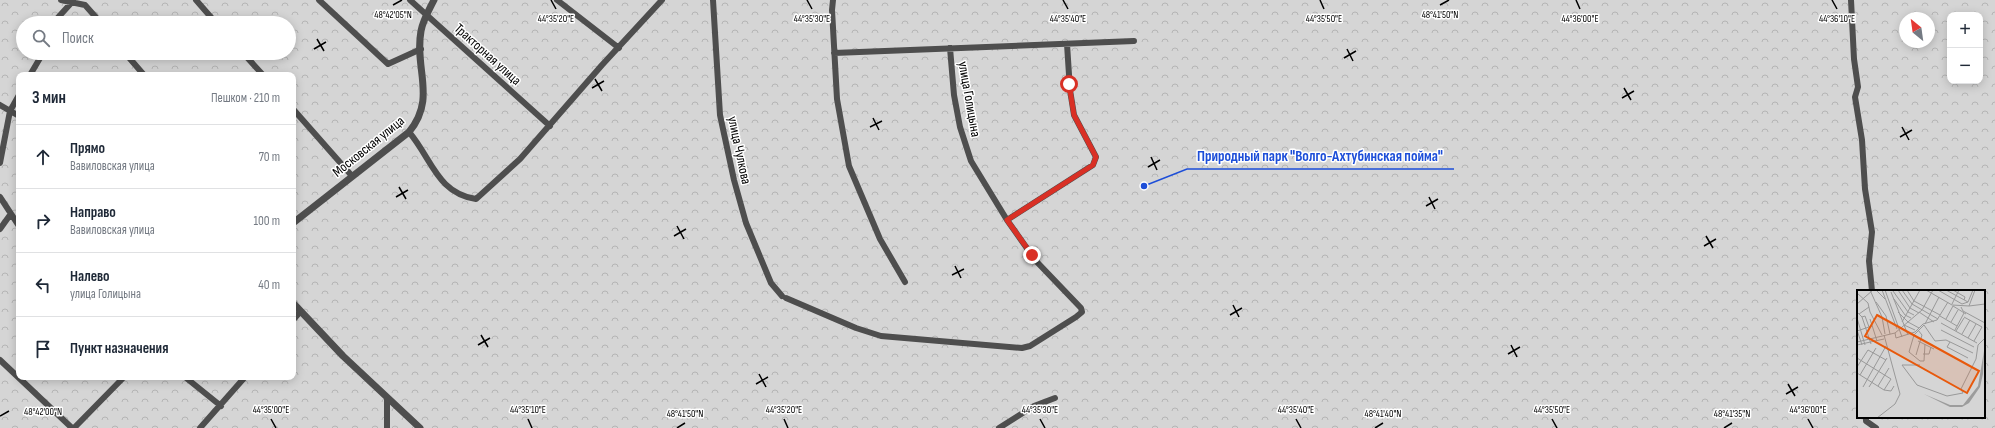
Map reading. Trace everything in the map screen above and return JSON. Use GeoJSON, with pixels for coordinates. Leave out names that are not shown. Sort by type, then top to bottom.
{"type":"FeatureCollection","features":[{"type":"Feature","properties":{"kind":"street"},"geometry":{"type":"LineString","coordinates":[[61,0],[73,1],[85,5],[94,16]]}},
{"type":"Feature","properties":{"kind":"street"},"geometry":{"type":"LineString","coordinates":[[196,0],[210,16]]}},
{"type":"Feature","properties":{"kind":"street"},"geometry":{"type":"LineString","coordinates":[[319,0],[388,64],[421,49]]}},
{"type":"Feature","properties":{"kind":"street","name":"Тракторная улица"},"geometry":{"type":"LineString","coordinates":[[410,0],[550,126]]}},
{"type":"Feature","properties":{"kind":"street","name":"Московская улица"},"geometry":{"type":"LineString","coordinates":[[296,221],[409,132],[418,121],[423,109],[421,32],[426,15],[434,0]]}},
{"type":"Feature","properties":{"kind":"street"},"geometry":{"type":"LineString","coordinates":[[557,0],[619,48]]}},
{"type":"Feature","properties":{"kind":"street"},"geometry":{"type":"LineString","coordinates":[[409,132],[444,185],[465,197],[476,199],[520,159],[662,0]]}},
{"type":"Feature","properties":{"kind":"street","name":"улица Чулкова"},"geometry":{"type":"LineString","coordinates":[[713,0],[720,115],[734,180],[746,223],[771,283],[784,297]]}},
{"type":"Feature","properties":{"kind":"street"},"geometry":{"type":"LineString","coordinates":[[833,0],[832,10],[837,99],[849,166],[880,239],[905,282]]}},
{"type":"Feature","properties":{"kind":"street"},"geometry":{"type":"LineString","coordinates":[[1851,0],[1854,59],[1858,87],[1855,97],[1862,140],[1865,189],[1872,232],[1869,261],[1872,290]]}},
{"type":"Feature","properties":{"kind":"street"},"geometry":{"type":"LineString","coordinates":[[59,16],[73,1]]}},
{"type":"Feature","properties":{"kind":"street"},"geometry":{"type":"LineString","coordinates":[[834,53],[1134,41]]}},
{"type":"Feature","properties":{"kind":"street"},"geometry":{"type":"LineString","coordinates":[[1007,220],[1093,165],[1096,157],[1074,115],[1070,90],[1067,44]]}},
{"type":"Feature","properties":{"kind":"street","name":"улица Голицына"},"geometry":{"type":"LineString","coordinates":[[784,297],[856,328],[880,336],[1022,348],[1030,346],[1082,312],[1081,308],[1032,255],[1007,220],[971,161],[960,127],[954,95],[950,48]]}},
{"type":"Feature","properties":{"kind":"street"},"geometry":{"type":"LineString","coordinates":[[32,72],[39,60]]}},
{"type":"Feature","properties":{"kind":"street"},"geometry":{"type":"LineString","coordinates":[[131,60],[141,72]]}},
{"type":"Feature","properties":{"kind":"street"},"geometry":{"type":"LineString","coordinates":[[249,60],[260,72]]}},
{"type":"Feature","properties":{"kind":"street"},"geometry":{"type":"LineString","coordinates":[[0,163],[10,111],[16,100]]}},
{"type":"Feature","properties":{"kind":"street"},"geometry":{"type":"LineString","coordinates":[[0,105],[16,114]]}},
{"type":"Feature","properties":{"kind":"street"},"geometry":{"type":"LineString","coordinates":[[296,112],[352,176]]}},
{"type":"Feature","properties":{"kind":"street"},"geometry":{"type":"LineString","coordinates":[[0,197],[16,222]]}},
{"type":"Feature","properties":{"kind":"street"},"geometry":{"type":"LineString","coordinates":[[0,229],[10,215]]}},
{"type":"Feature","properties":{"kind":"street"},"geometry":{"type":"LineString","coordinates":[[296,307],[342,356],[420,428]]}},
{"type":"Feature","properties":{"kind":"street"},"geometry":{"type":"LineString","coordinates":[[296,317],[300,312]]}},
{"type":"Feature","properties":{"kind":"street"},"geometry":{"type":"LineString","coordinates":[[0,360],[16,375]]}},
{"type":"Feature","properties":{"kind":"street"},"geometry":{"type":"LineString","coordinates":[[21,380],[73,428],[121,380]]}},
{"type":"Feature","properties":{"kind":"street"},"geometry":{"type":"LineString","coordinates":[[189,380],[221,406]]}},
{"type":"Feature","properties":{"kind":"street"},"geometry":{"type":"LineString","coordinates":[[200,428],[243,380]]}},
{"type":"Feature","properties":{"kind":"street"},"geometry":{"type":"LineString","coordinates":[[387,398],[387,428]]}},
{"type":"Feature","properties":{"kind":"street"},"geometry":{"type":"LineString","coordinates":[[999,428],[1034,406],[1055,398]]}},
{"type":"Feature","properties":{"kind":"street"},"geometry":{"type":"LineString","coordinates":[[1866,418],[1866,422],[1876,428]]}},
{"type":"Feature","properties":{"kind":"green space"},"geometry":{"type":"Polygon","coordinates":[[[0,0],[1995,0],[1995,428],[0,428],[0,0]]]}},
{"type":"Feature","properties":{"kind":"place","name":"Природный парк \"Волго-Ахтубинская пойма\""},"geometry":{"type":"Point","coordinates":[1144,186]}},
{"type":"Feature","properties":{"kind":"route"},"geometry":{"type":"LineString","coordinates":[[1032,255],[1007,220],[1093,165],[1096,157],[1074,115],[1069,84]]}}]}
